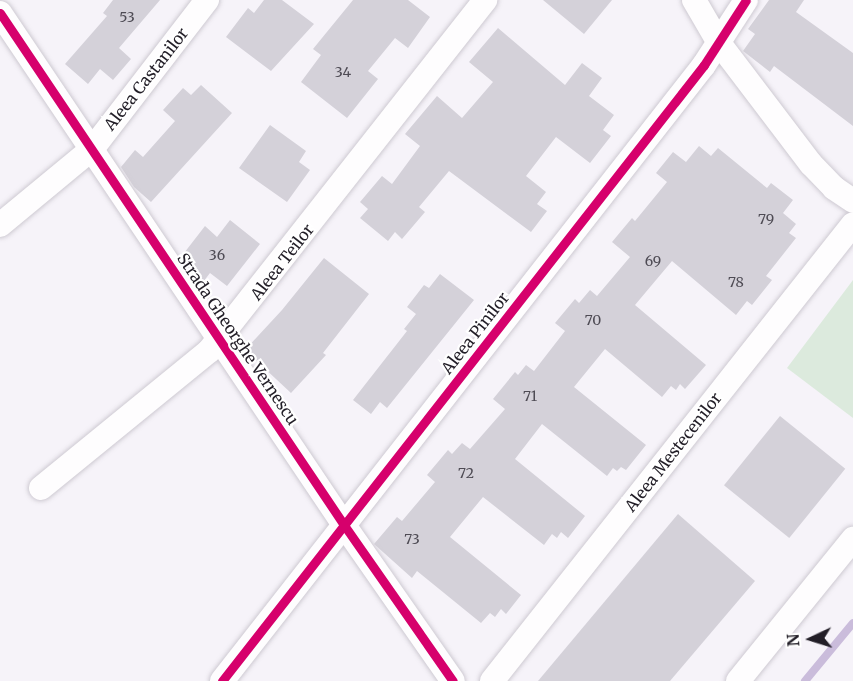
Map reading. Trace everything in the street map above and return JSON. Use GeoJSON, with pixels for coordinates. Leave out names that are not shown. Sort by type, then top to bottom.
{"type":"FeatureCollection","features":[{"type":"Feature","properties":{"kind":"street","name":"Aleea Castanilor"},"geometry":{"type":"LineString","coordinates":[[0,225],[93,147],[207,0]]}},
{"type":"Feature","properties":{"kind":"street","name":"Aleea Teilor"},"geometry":{"type":"LineString","coordinates":[[41,488],[220,340],[485,0]]}},
{"type":"Feature","properties":{"kind":"street"},"geometry":{"type":"LineString","coordinates":[[693,0],[719,43],[812,164],[834,188],[853,201]]}},
{"type":"Feature","properties":{"kind":"street","name":"Aleea Pinilor"},"geometry":{"type":"LineString","coordinates":[[222,681],[719,43],[746,0]]}},
{"type":"Feature","properties":{"kind":"street","name":"Strada Gheorghe Vernescu"},"geometry":{"type":"LineString","coordinates":[[0,13],[93,147],[344,525],[453,681]]}},
{"type":"Feature","properties":{"kind":"street","name":"Aleea Mestecenilor"},"geometry":{"type":"LineString","coordinates":[[492,681],[853,224]]}},
{"type":"Feature","properties":{"kind":"street"},"geometry":{"type":"LineString","coordinates":[[738,681],[853,539]]}},
{"type":"Feature","properties":{"kind":"green space"},"geometry":{"type":"Polygon","coordinates":[[[853,280],[853,418],[787,368],[853,280]]]}},
{"type":"Feature","properties":{"kind":"building"},"geometry":{"type":"Polygon","coordinates":[[[113,0],[160,0],[119,48],[131,59],[113,80],[100,69],[88,84],[65,64],[107,16],[103,13],[113,0]]]}},
{"type":"Feature","properties":{"kind":"building"},"geometry":{"type":"Polygon","coordinates":[[[264,0],[282,0],[314,24],[271,71],[226,37],[248,8],[254,13],[264,0]]]}},
{"type":"Feature","properties":{"kind":"building"},"geometry":{"type":"Polygon","coordinates":[[[353,0],[408,0],[430,17],[408,48],[395,38],[368,71],[378,79],[347,118],[301,82],[321,55],[313,49],[353,0]]]}},
{"type":"Feature","properties":{"kind":"building"},"geometry":{"type":"Polygon","coordinates":[[[543,0],[612,0],[584,34],[543,0]]]}},
{"type":"Feature","properties":{"kind":"building"},"geometry":{"type":"Polygon","coordinates":[[[769,0],[804,0],[796,12],[853,53],[853,126],[774,66],[770,72],[743,51],[755,34],[748,29],[769,0]]]}},
{"type":"Feature","properties":{"kind":"building"},"geometry":{"type":"Polygon","coordinates":[[[498,28],[565,85],[582,63],[602,78],[589,96],[614,115],[603,130],[611,136],[590,163],[556,137],[526,176],[546,192],[537,204],[547,211],[531,232],[449,171],[419,207],[425,212],[402,239],[395,232],[388,241],[360,218],[368,209],[360,202],[382,176],[392,184],[420,146],[405,134],[437,96],[462,118],[493,82],[469,62],[498,28]]]}},
{"type":"Feature","properties":{"kind":"building"},"geometry":{"type":"Polygon","coordinates":[[[201,85],[232,113],[151,202],[134,187],[121,167],[135,150],[143,157],[175,121],[163,110],[183,88],[191,95],[201,85]]]}},
{"type":"Feature","properties":{"kind":"building"},"geometry":{"type":"Polygon","coordinates":[[[270,125],[306,151],[299,162],[310,170],[287,202],[239,168],[270,125]]]}},
{"type":"Feature","properties":{"kind":"building"},"geometry":{"type":"Polygon","coordinates":[[[699,146],[711,156],[718,148],[767,188],[771,183],[793,200],[783,213],[796,224],[789,233],[796,238],[766,276],[772,280],[752,305],[747,301],[736,315],[672,261],[635,305],[706,365],[685,389],[680,384],[676,390],[671,386],[662,397],[605,349],[574,387],[646,445],[626,470],[621,467],[617,471],[613,468],[607,476],[542,424],[515,459],[585,516],[568,538],[561,532],[557,538],[552,534],[544,545],[483,497],[450,537],[521,595],[506,614],[501,609],[495,617],[490,613],[481,623],[417,571],[412,578],[374,544],[397,517],[402,521],[435,482],[427,475],[448,450],[452,454],[462,443],[470,449],[505,409],[493,399],[515,372],[518,375],[526,365],[534,371],[565,331],[555,323],[575,299],[579,303],[590,290],[597,296],[630,257],[612,242],[632,218],[635,221],[667,182],[656,173],[673,152],[686,162],[699,146]]]}},
{"type":"Feature","properties":{"kind":"building"},"geometry":{"type":"Polygon","coordinates":[[[230,220],[260,244],[227,286],[210,273],[200,286],[181,257],[205,226],[217,237],[230,220]]]}},
{"type":"Feature","properties":{"kind":"building"},"geometry":{"type":"Polygon","coordinates":[[[324,258],[369,294],[323,353],[326,355],[291,393],[245,350],[282,310],[324,258]]]}},
{"type":"Feature","properties":{"kind":"building"},"geometry":{"type":"Polygon","coordinates":[[[440,274],[474,300],[387,408],[380,402],[371,414],[353,400],[407,331],[404,329],[416,314],[407,307],[424,285],[429,288],[440,274]]]}},
{"type":"Feature","properties":{"kind":"building"},"geometry":{"type":"Polygon","coordinates":[[[780,416],[845,469],[789,538],[724,485],[780,416]]]}},
{"type":"Feature","properties":{"kind":"building"},"geometry":{"type":"Polygon","coordinates":[[[678,514],[755,581],[670,681],[538,681],[678,514]]]}},
{"type":"Feature","properties":{"kind":"waterway"},"geometry":{"type":"LineString","coordinates":[[805,681],[853,623]]}},
{"type":"Feature","properties":{"kind":"cycle path"},"geometry":{"type":"LineString","coordinates":[[222,681],[704,65],[746,0]]}},
{"type":"Feature","properties":{"kind":"cycle path"},"geometry":{"type":"LineString","coordinates":[[0,13],[344,525],[453,681]]}}]}
